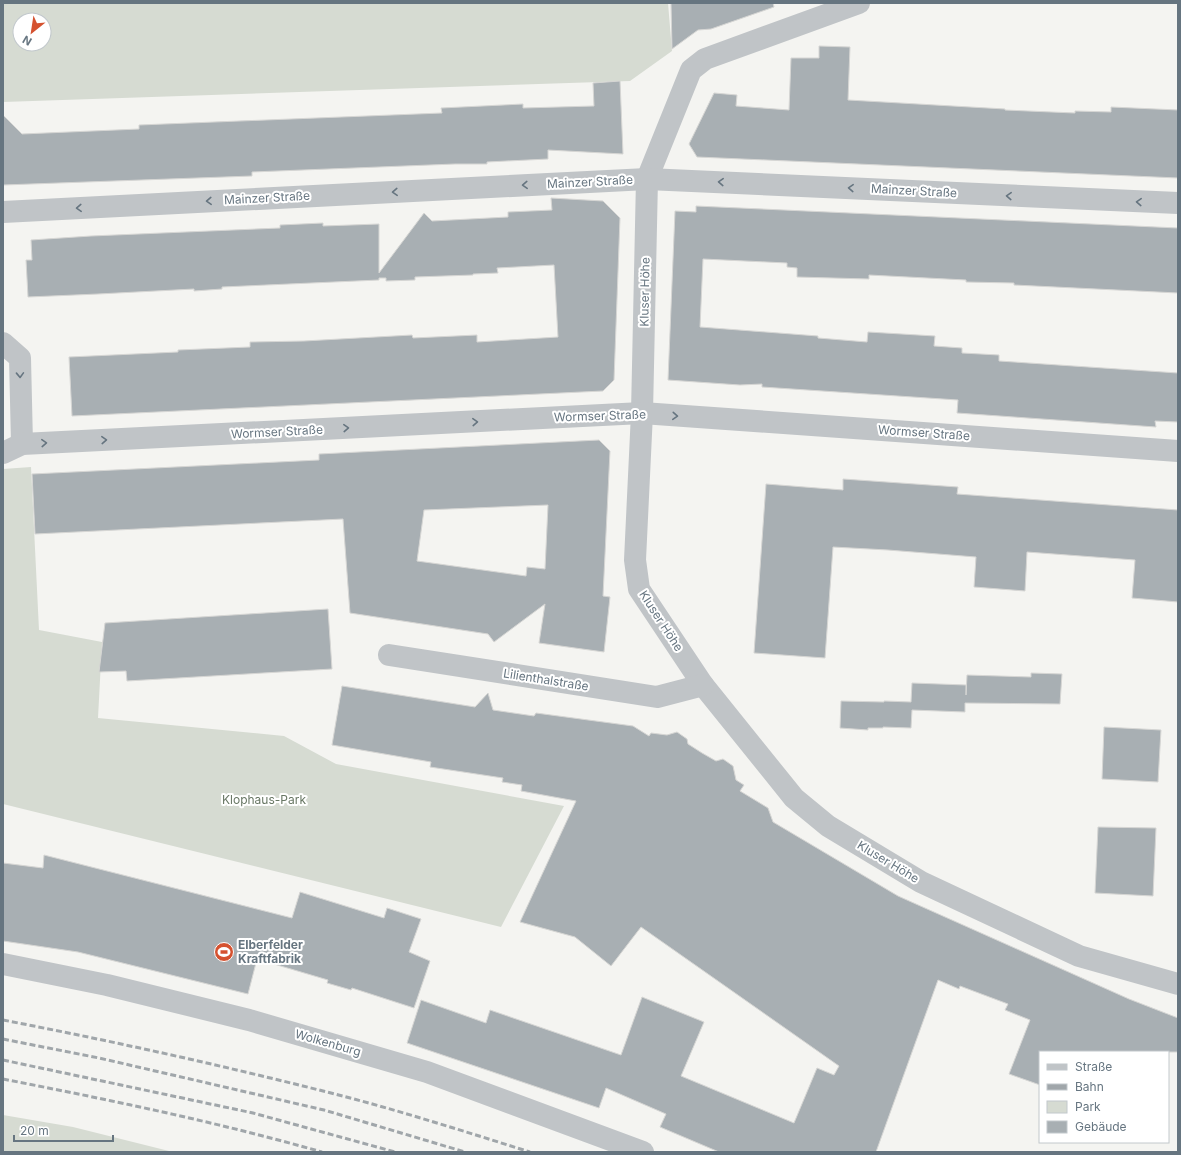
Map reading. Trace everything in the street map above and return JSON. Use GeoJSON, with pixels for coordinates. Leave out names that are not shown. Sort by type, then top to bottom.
{"type":"FeatureCollection","features":[{"type":"Feature","properties":{"kind":"street","name":"Kluser Höhe"},"geometry":{"type":"LineString","coordinates":[[858,3],[705,59],[691,70],[647,179],[642,413],[634,560],[639,589],[703,685],[794,798],[828,826],[921,882],[1079,956],[1178,984]]}},
{"type":"Feature","properties":{"kind":"street","name":"Mainzer Straße"},"geometry":{"type":"LineString","coordinates":[[3,212],[647,179],[1178,203]]}},
{"type":"Feature","properties":{"kind":"street","name":"Wormser Straße"},"geometry":{"type":"LineString","coordinates":[[3,343],[20,358],[13,449],[642,413],[1178,451]]}},
{"type":"Feature","properties":{"kind":"street","name":"Lilienthalstraße"},"geometry":{"type":"LineString","coordinates":[[389,655],[657,698],[703,685]]}},
{"type":"Feature","properties":{"kind":"street","name":"Wolkenburg"},"geometry":{"type":"LineString","coordinates":[[3,964],[107,985],[242,1018],[427,1072],[643,1152]]}},
{"type":"Feature","properties":{"kind":"green space"},"geometry":{"type":"Polygon","coordinates":[[[3,3],[668,3],[672,51],[630,81],[3,102],[3,3]]]}},
{"type":"Feature","properties":{"kind":"green space","name":"Klophaus-Park"},"geometry":{"type":"Polygon","coordinates":[[[31,467],[39,630],[102,642],[98,718],[284,736],[336,764],[564,806],[501,927],[3,804],[3,469],[31,467]]]}},
{"type":"Feature","properties":{"kind":"green space"},"geometry":{"type":"Polygon","coordinates":[[[3,1115],[73,1127],[173,1152],[3,1152],[3,1115]]]}},
{"type":"Feature","properties":{"kind":"building"},"geometry":{"type":"Polygon","coordinates":[[[671,3],[773,3],[774,7],[711,29],[698,30],[672,49],[671,3]]]}},
{"type":"Feature","properties":{"kind":"building"},"geometry":{"type":"Polygon","coordinates":[[[819,46],[850,47],[848,100],[1075,113],[1075,111],[1111,112],[1111,107],[1178,110],[1178,178],[697,157],[689,144],[714,93],[737,95],[736,106],[789,110],[791,58],[819,58],[819,46]]]}},
{"type":"Feature","properties":{"kind":"building"},"geometry":{"type":"Polygon","coordinates":[[[620,81],[623,154],[548,150],[548,159],[487,162],[487,164],[252,172],[252,176],[3,185],[3,115],[22,134],[139,129],[139,125],[442,113],[441,108],[523,104],[523,108],[594,106],[593,83],[620,81]]]}},
{"type":"Feature","properties":{"kind":"building"},"geometry":{"type":"Polygon","coordinates":[[[551,198],[603,201],[620,218],[614,380],[603,391],[72,416],[69,357],[250,347],[250,342],[304,341],[412,335],[413,338],[477,335],[477,342],[558,337],[554,265],[497,268],[498,273],[415,277],[415,280],[386,281],[386,278],[379,278],[379,280],[222,287],[222,289],[194,291],[194,289],[28,297],[26,260],[32,260],[31,240],[280,228],[280,225],[323,223],[323,226],[379,224],[379,273],[424,213],[432,221],[508,217],[508,212],[552,210],[551,198]]]}},
{"type":"Feature","properties":{"kind":"building"},"geometry":{"type":"Polygon","coordinates":[[[696,206],[1178,228],[1178,293],[1014,285],[1014,283],[966,282],[966,280],[869,275],[869,279],[797,277],[797,268],[787,267],[787,263],[703,259],[700,327],[818,336],[818,338],[867,342],[868,332],[935,336],[934,346],[962,348],[962,353],[999,355],[999,361],[1178,373],[1178,422],[1155,421],[1156,427],[957,413],[958,400],[762,387],[762,384],[740,385],[668,380],[675,211],[696,212],[696,206]]]}},
{"type":"Feature","properties":{"kind":"building"},"geometry":{"type":"Polygon","coordinates":[[[599,440],[610,451],[603,596],[610,597],[604,652],[539,643],[545,604],[494,642],[488,634],[350,613],[343,519],[35,534],[32,474],[319,460],[319,454],[599,440]],[[548,505],[424,510],[417,561],[526,576],[527,567],[545,569],[548,505]]]}},
{"type":"Feature","properties":{"kind":"building"},"geometry":{"type":"Polygon","coordinates":[[[843,479],[958,487],[957,494],[1178,510],[1178,602],[1132,598],[1135,560],[1027,552],[1025,591],[974,587],[976,557],[833,547],[825,658],[754,653],[766,484],[843,490],[843,479]]]}},
{"type":"Feature","properties":{"kind":"building"},"geometry":{"type":"Polygon","coordinates":[[[328,609],[332,669],[127,681],[126,671],[99,672],[105,623],[328,609]]]}},
{"type":"Feature","properties":{"kind":"building"},"geometry":{"type":"Polygon","coordinates":[[[1031,673],[1062,674],[1060,704],[965,703],[965,712],[912,710],[911,728],[883,727],[868,728],[868,730],[840,728],[841,701],[911,702],[912,683],[966,685],[966,695],[967,675],[1031,677],[1031,673]]]}},
{"type":"Feature","properties":{"kind":"building"},"geometry":{"type":"Polygon","coordinates":[[[342,686],[475,707],[488,693],[493,710],[534,716],[536,713],[633,726],[649,736],[651,733],[667,735],[677,732],[687,739],[688,744],[702,753],[716,761],[723,759],[733,766],[736,780],[744,785],[740,791],[768,808],[773,822],[898,896],[1129,999],[1178,1018],[1178,1052],[1039,1051],[1039,1085],[1009,1074],[1030,1020],[1005,1010],[1008,1004],[960,986],[959,989],[938,980],[876,1152],[719,1152],[660,1127],[666,1114],[606,1088],[599,1108],[407,1043],[421,1000],[486,1023],[490,1010],[621,1055],[642,997],[704,1022],[681,1076],[794,1123],[817,1068],[834,1075],[839,1066],[641,927],[611,966],[575,937],[520,922],[576,801],[521,791],[522,785],[502,782],[503,778],[430,767],[431,762],[332,745],[342,686]]]}},
{"type":"Feature","properties":{"kind":"building"},"geometry":{"type":"Polygon","coordinates":[[[1104,727],[1161,730],[1158,782],[1102,779],[1104,727]]]}},
{"type":"Feature","properties":{"kind":"building"},"geometry":{"type":"Polygon","coordinates":[[[1098,827],[1156,828],[1153,896],[1095,893],[1098,827]]]}},
{"type":"Feature","properties":{"kind":"building"},"geometry":{"type":"Polygon","coordinates":[[[44,855],[292,918],[300,892],[384,918],[387,908],[421,919],[409,952],[430,961],[414,1008],[352,988],[351,990],[327,983],[328,980],[257,959],[248,994],[78,952],[3,941],[3,863],[43,868],[44,855]]]}},
{"type":"Feature","properties":{"kind":"railway"},"geometry":{"type":"LineString","coordinates":[[3,1020],[85,1036],[247,1072],[327,1092],[454,1128],[530,1152]]}},
{"type":"Feature","properties":{"kind":"railway"},"geometry":{"type":"LineString","coordinates":[[3,1039],[99,1058],[324,1110],[465,1152]]}},
{"type":"Feature","properties":{"kind":"railway"},"geometry":{"type":"LineString","coordinates":[[3,1060],[253,1113],[395,1152]]}},
{"type":"Feature","properties":{"kind":"railway"},"geometry":{"type":"LineString","coordinates":[[3,1079],[163,1112],[322,1152]]}},
{"type":"Feature","properties":{"kind":"place","name":"Elberfelder Kraftfabrik"},"geometry":{"type":"Point","coordinates":[224,952]}}]}
